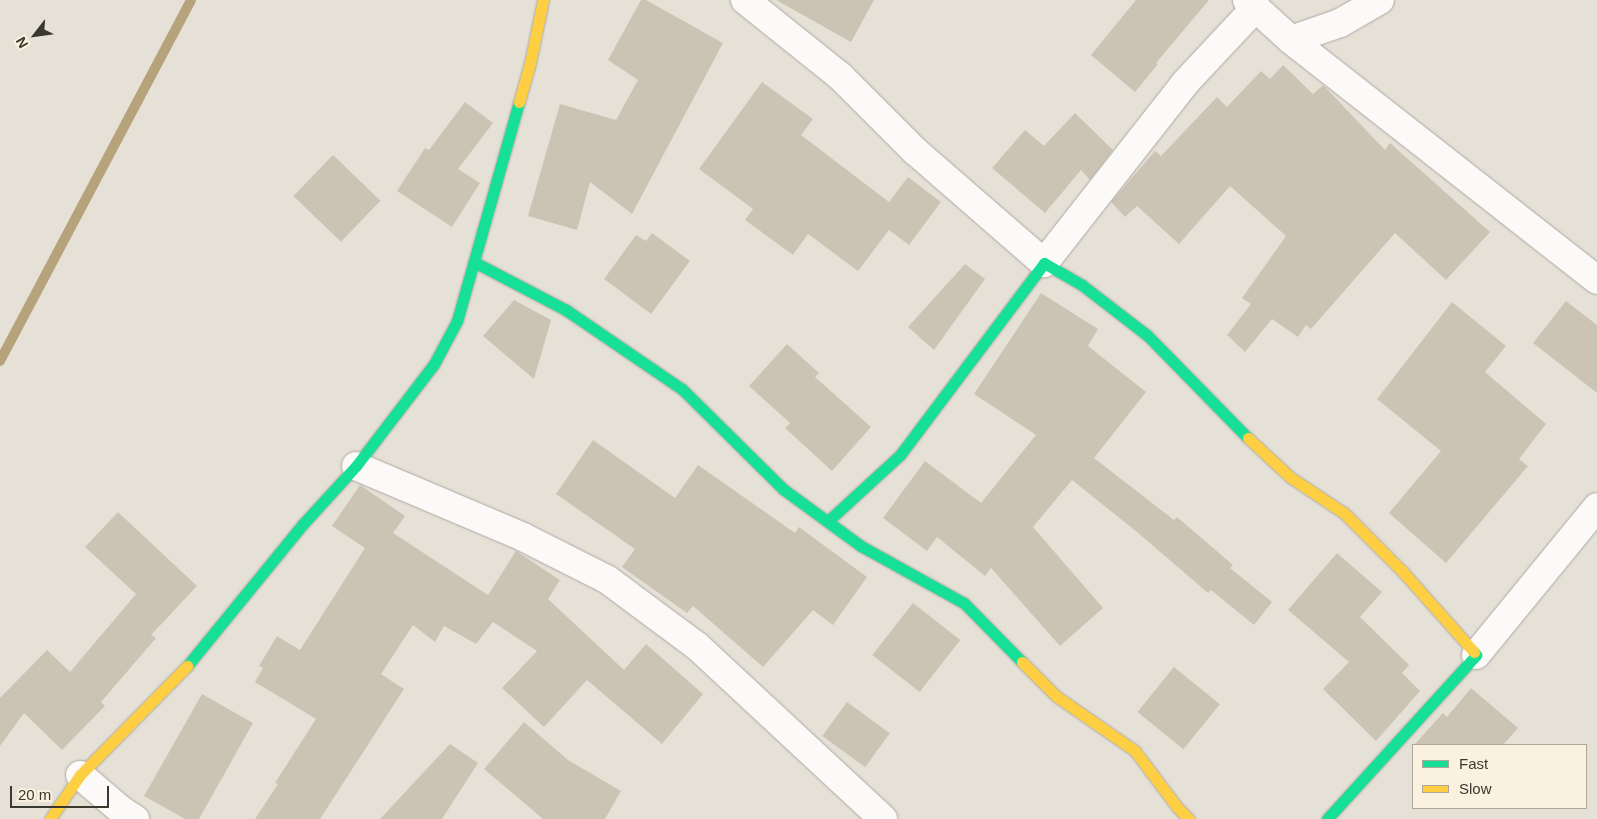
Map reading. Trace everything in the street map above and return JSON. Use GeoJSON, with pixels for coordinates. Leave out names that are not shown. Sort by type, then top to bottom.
{"type":"FeatureCollection","features":[{"type":"Feature","properties":{"kind":"street"},"geometry":{"type":"LineString","coordinates":[[50,819],[80,775],[186,667],[303,524],[356,466],[434,364],[458,321],[530,63],[543,0]]}},
{"type":"Feature","properties":{"kind":"street"},"geometry":{"type":"LineString","coordinates":[[744,0],[840,76],[915,151],[1044,263],[1082,285],[1147,335],[1242,432],[1290,477],[1344,513],[1403,572],[1476,655]]}},
{"type":"Feature","properties":{"kind":"street"},"geometry":{"type":"LineString","coordinates":[[1291,40],[1340,23],[1380,0]]}},
{"type":"Feature","properties":{"kind":"street"},"geometry":{"type":"LineString","coordinates":[[828,522],[900,455],[1044,263],[1185,83],[1252,4],[1291,40],[1597,280]]}},
{"type":"Feature","properties":{"kind":"street"},"geometry":{"type":"LineString","coordinates":[[474,262],[566,310],[682,389],[783,489],[861,546],[964,604],[1056,696],[1135,751],[1176,807],[1189,819]]}},
{"type":"Feature","properties":{"kind":"street"},"geometry":{"type":"LineString","coordinates":[[356,466],[523,537],[608,580],[698,646],[883,819]]}},
{"type":"Feature","properties":{"kind":"street"},"geometry":{"type":"LineString","coordinates":[[1327,819],[1441,691],[1476,655],[1597,507]]}},
{"type":"Feature","properties":{"kind":"street"},"geometry":{"type":"LineString","coordinates":[[80,775],[120,810],[136,819]]}},
{"type":"Feature","properties":{"kind":"building"},"geometry":{"type":"Polygon","coordinates":[[[641,0],[646,0],[723,43],[632,214],[590,182],[577,230],[528,216],[560,104],[616,120],[638,80],[608,60],[641,0]]]}},
{"type":"Feature","properties":{"kind":"building"},"geometry":{"type":"Polygon","coordinates":[[[776,0],[874,0],[851,42],[776,0]]]}},
{"type":"Feature","properties":{"kind":"building"},"geometry":{"type":"Polygon","coordinates":[[[1136,0],[1209,0],[1156,63],[1158,64],[1135,92],[1091,55],[1136,0]]]}},
{"type":"Feature","properties":{"kind":"building"},"geometry":{"type":"Polygon","coordinates":[[[1283,65],[1313,94],[1323,85],[1385,150],[1390,143],[1490,232],[1446,280],[1395,233],[1311,329],[1306,325],[1298,337],[1272,319],[1245,352],[1227,335],[1251,304],[1242,298],[1286,236],[1230,186],[1179,244],[1137,206],[1125,217],[1111,202],[1155,151],[1161,156],[1217,97],[1227,107],[1261,71],[1270,79],[1283,65]]]}},
{"type":"Feature","properties":{"kind":"building"},"geometry":{"type":"Polygon","coordinates":[[[762,82],[813,119],[801,135],[889,202],[908,177],[941,202],[909,245],[889,230],[858,271],[808,234],[793,255],[745,220],[753,209],[699,169],[762,82]]]}},
{"type":"Feature","properties":{"kind":"building"},"geometry":{"type":"Polygon","coordinates":[[[465,102],[493,123],[458,169],[480,183],[452,227],[397,191],[425,148],[429,150],[465,102]]]}},
{"type":"Feature","properties":{"kind":"building"},"geometry":{"type":"Polygon","coordinates":[[[1075,113],[1113,150],[1090,180],[1081,170],[1045,213],[992,168],[1025,130],[1044,146],[1075,113]]]}},
{"type":"Feature","properties":{"kind":"building"},"geometry":{"type":"Polygon","coordinates":[[[333,155],[380,201],[341,242],[293,196],[333,155]]]}},
{"type":"Feature","properties":{"kind":"building"},"geometry":{"type":"Polygon","coordinates":[[[652,233],[690,261],[651,314],[604,279],[636,235],[646,241],[652,233]]]}},
{"type":"Feature","properties":{"kind":"building"},"geometry":{"type":"Polygon","coordinates":[[[965,264],[985,279],[934,350],[908,327],[965,264]]]}},
{"type":"Feature","properties":{"kind":"building"},"geometry":{"type":"Polygon","coordinates":[[[1041,293],[1098,329],[1088,346],[1146,392],[1094,458],[1174,520],[1177,517],[1233,565],[1230,568],[1272,602],[1254,625],[1211,590],[1208,593],[1137,532],[1072,480],[1033,527],[1103,608],[1060,646],[991,568],[985,576],[937,537],[927,551],[883,518],[925,461],[981,503],[1036,435],[974,394],[1041,293]]]}},
{"type":"Feature","properties":{"kind":"building"},"geometry":{"type":"Polygon","coordinates":[[[514,300],[551,320],[534,379],[483,336],[514,300]]]}},
{"type":"Feature","properties":{"kind":"building"},"geometry":{"type":"Polygon","coordinates":[[[1566,301],[1597,325],[1597,393],[1533,343],[1566,301]]]}},
{"type":"Feature","properties":{"kind":"building"},"geometry":{"type":"Polygon","coordinates":[[[1452,302],[1506,346],[1485,372],[1546,424],[1519,459],[1528,466],[1446,563],[1389,513],[1441,451],[1377,399],[1452,302]]]}},
{"type":"Feature","properties":{"kind":"building"},"geometry":{"type":"Polygon","coordinates":[[[787,344],[819,373],[815,377],[871,427],[832,471],[785,428],[790,423],[749,386],[787,344]]]}},
{"type":"Feature","properties":{"kind":"building"},"geometry":{"type":"Polygon","coordinates":[[[593,440],[675,498],[698,465],[795,533],[799,527],[867,577],[833,625],[813,610],[763,667],[693,606],[687,613],[622,567],[635,549],[556,494],[593,440]]]}},
{"type":"Feature","properties":{"kind":"building"},"geometry":{"type":"Polygon","coordinates":[[[360,485],[405,516],[393,533],[488,595],[516,551],[560,580],[548,599],[624,670],[646,644],[703,694],[662,744],[587,680],[544,727],[502,688],[537,651],[493,622],[476,644],[444,626],[435,642],[413,625],[381,674],[404,689],[320,819],[255,819],[278,784],[275,783],[316,719],[255,682],[263,668],[259,666],[277,636],[300,650],[365,548],[332,526],[360,485]]]}},
{"type":"Feature","properties":{"kind":"building"},"geometry":{"type":"Polygon","coordinates":[[[118,512],[197,586],[151,635],[156,638],[101,702],[105,706],[62,750],[24,713],[0,746],[0,698],[47,650],[70,672],[136,594],[85,547],[118,512]]]}},
{"type":"Feature","properties":{"kind":"building"},"geometry":{"type":"Polygon","coordinates":[[[1337,553],[1382,592],[1360,617],[1409,665],[1402,673],[1420,691],[1376,741],[1323,689],[1349,662],[1288,610],[1337,553]]]}},
{"type":"Feature","properties":{"kind":"building"},"geometry":{"type":"Polygon","coordinates":[[[913,603],[960,640],[920,692],[872,655],[913,603]]]}},
{"type":"Feature","properties":{"kind":"building"},"geometry":{"type":"Polygon","coordinates":[[[1174,667],[1220,704],[1183,749],[1137,712],[1174,667]]]}},
{"type":"Feature","properties":{"kind":"building"},"geometry":{"type":"Polygon","coordinates":[[[1471,688],[1518,728],[1504,744],[1415,744],[1443,713],[1447,717],[1471,688]]]}},
{"type":"Feature","properties":{"kind":"building"},"geometry":{"type":"Polygon","coordinates":[[[202,694],[253,723],[199,819],[185,819],[144,796],[202,694]]]}},
{"type":"Feature","properties":{"kind":"building"},"geometry":{"type":"Polygon","coordinates":[[[847,702],[890,733],[865,767],[822,736],[847,702]]]}},
{"type":"Feature","properties":{"kind":"building"},"geometry":{"type":"Polygon","coordinates":[[[524,722],[568,760],[621,791],[605,819],[543,819],[484,769],[524,722]]]}},
{"type":"Feature","properties":{"kind":"building"},"geometry":{"type":"Polygon","coordinates":[[[450,744],[478,763],[442,819],[380,819],[450,744]]]}},
{"type":"Feature","properties":{"kind":"waterway"},"geometry":{"type":"LineString","coordinates":[[0,361],[191,0]]}},
{"type":"Feature","properties":{"kind":"traffic: fast"},"geometry":{"type":"LineString","coordinates":[[187,666],[303,524],[356,466],[434,364],[457,321],[519,102]]}},
{"type":"Feature","properties":{"kind":"traffic: fast"},"geometry":{"type":"LineString","coordinates":[[474,262],[566,310],[682,389],[783,489],[861,546],[964,603],[1022,662]]}},
{"type":"Feature","properties":{"kind":"traffic: fast"},"geometry":{"type":"LineString","coordinates":[[828,521],[900,455],[1044,263],[1082,285],[1147,335],[1248,438]]}},
{"type":"Feature","properties":{"kind":"traffic: fast"},"geometry":{"type":"LineString","coordinates":[[1327,819],[1476,655],[1474,652]]}},
{"type":"Feature","properties":{"kind":"traffic: slow"},"geometry":{"type":"LineString","coordinates":[[519,102],[530,63],[543,0]]}},
{"type":"Feature","properties":{"kind":"traffic: slow"},"geometry":{"type":"LineString","coordinates":[[1248,438],[1290,477],[1344,513],[1403,572],[1474,652]]}},
{"type":"Feature","properties":{"kind":"traffic: slow"},"geometry":{"type":"LineString","coordinates":[[1022,662],[1056,696],[1135,751],[1177,807],[1189,819]]}},
{"type":"Feature","properties":{"kind":"traffic: slow"},"geometry":{"type":"LineString","coordinates":[[50,819],[80,775],[187,666]]}}]}
